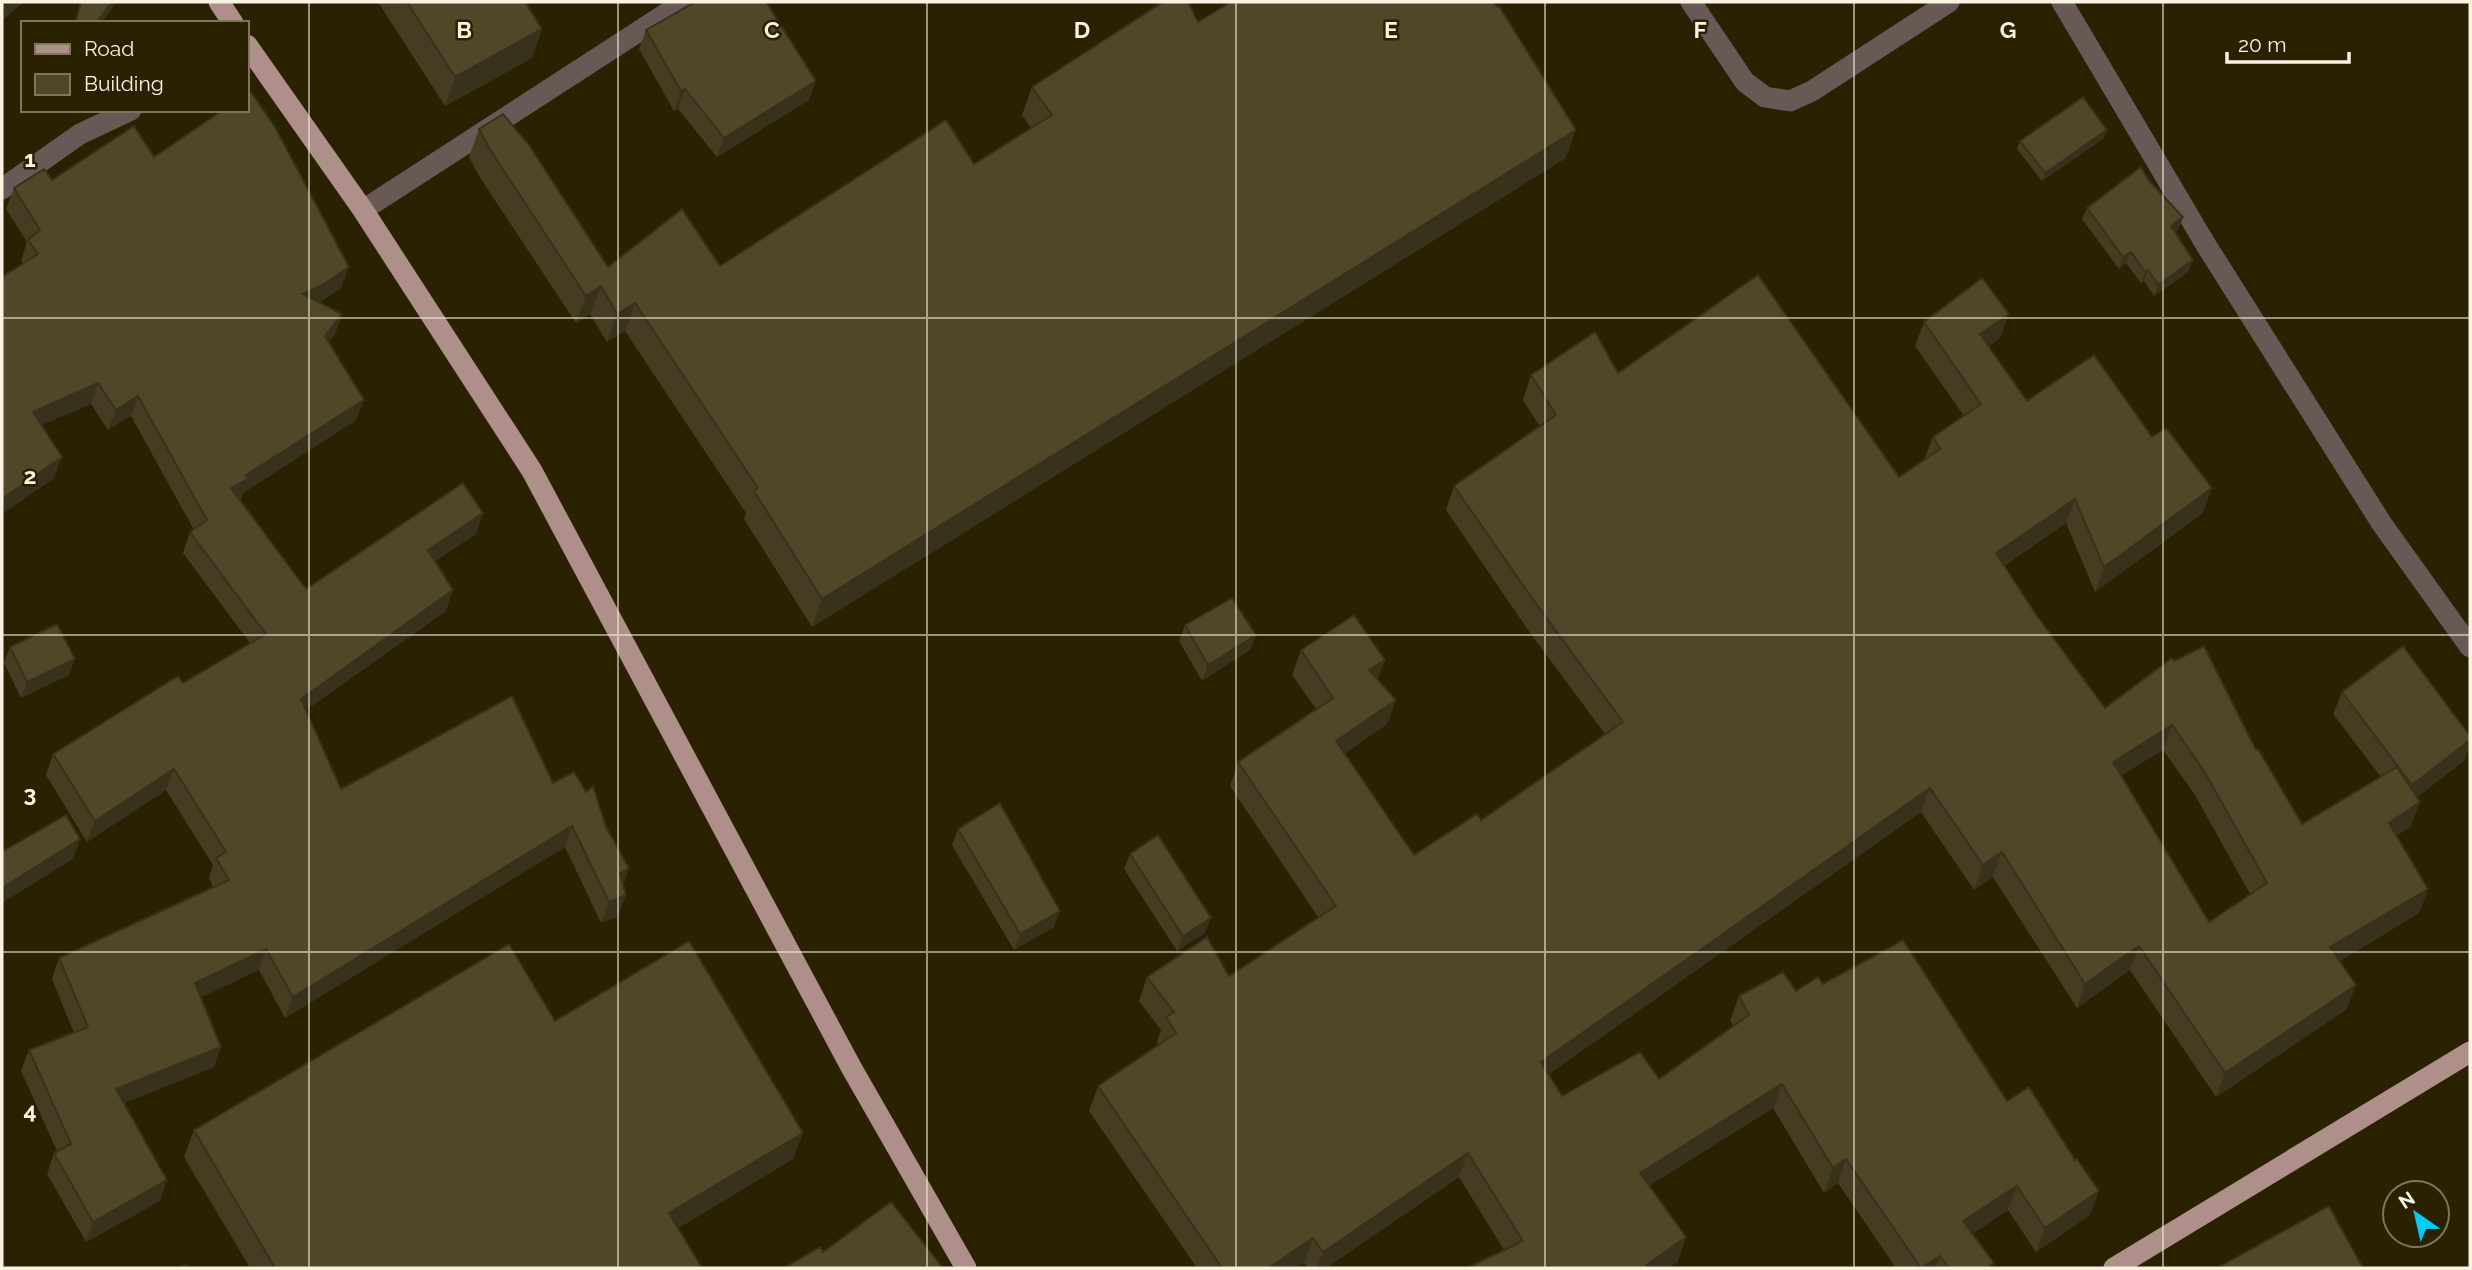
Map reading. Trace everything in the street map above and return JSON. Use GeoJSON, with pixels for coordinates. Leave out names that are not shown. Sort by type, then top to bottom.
{"type":"FeatureCollection","features":[{"type":"Feature","properties":{"kind":"main road"},"geometry":{"type":"LineString","coordinates":[[219,2],[232,21]]}},
{"type":"Feature","properties":{"kind":"main road"},"geometry":{"type":"LineString","coordinates":[[249,51],[363,209],[532,471],[851,1067],[966,1268]]}},
{"type":"Feature","properties":{"kind":"main road"},"geometry":{"type":"LineString","coordinates":[[2114,1268],[2470,1052]]}},
{"type":"Feature","properties":{"kind":"street"},"geometry":{"type":"LineString","coordinates":[[363,209],[684,2]]}},
{"type":"Feature","properties":{"kind":"street"},"geometry":{"type":"LineString","coordinates":[[1691,2],[1745,82],[1765,97],[1790,101],[1812,91],[1949,2]]}},
{"type":"Feature","properties":{"kind":"street"},"geometry":{"type":"LineString","coordinates":[[2062,2],[2221,269],[2382,524],[2470,647]]}},
{"type":"Feature","properties":{"kind":"street"},"geometry":{"type":"LineString","coordinates":[[2,189],[80,134],[127,112]]}},
{"type":"Feature","properties":{"kind":"building"},"geometry":{"type":"Polygon","coordinates":[[[81,2],[112,2],[98,21],[76,21],[81,2]]]}},
{"type":"Feature","properties":{"kind":"building"},"geometry":{"type":"Polygon","coordinates":[[[407,2],[525,2],[542,29],[455,77],[407,2]]]}},
{"type":"Feature","properties":{"kind":"building"},"geometry":{"type":"Polygon","coordinates":[[[695,2],[766,2],[816,81],[724,138],[685,89],[681,91],[646,30],[695,2]]]}},
{"type":"Feature","properties":{"kind":"building"},"geometry":{"type":"Polygon","coordinates":[[[1163,2],[1188,2],[1198,22],[1231,2],[1493,2],[1499,6],[1576,130],[822,599],[754,491],[758,488],[635,303],[617,314],[601,286],[586,296],[479,129],[503,114],[529,145],[608,267],[682,209],[720,266],[946,120],[974,164],[1052,115],[1032,87],[1163,2]]]}},
{"type":"Feature","properties":{"kind":"building"},"geometry":{"type":"Polygon","coordinates":[[[251,92],[275,127],[349,267],[303,294],[342,314],[325,336],[364,400],[246,475],[248,479],[231,488],[306,589],[463,483],[483,513],[428,550],[453,590],[301,699],[341,789],[512,696],[553,783],[574,772],[586,792],[593,786],[606,827],[629,868],[620,874],[626,895],[609,902],[572,826],[293,997],[266,949],[195,983],[221,1047],[116,1089],[167,1180],[93,1222],[54,1153],[71,1144],[29,1050],[88,1027],[59,958],[229,880],[216,858],[226,852],[174,769],[95,821],[53,754],[178,676],[183,683],[266,634],[190,532],[207,520],[138,396],[116,410],[98,383],[33,412],[62,457],[2,499],[2,277],[38,254],[28,240],[40,230],[14,188],[44,169],[52,180],[134,126],[154,157],[220,112],[248,112],[248,94],[251,92]]]}},
{"type":"Feature","properties":{"kind":"building"},"geometry":{"type":"Polygon","coordinates":[[[2083,97],[2107,130],[2045,173],[2020,141],[2083,97]]]}},
{"type":"Feature","properties":{"kind":"building"},"geometry":{"type":"Polygon","coordinates":[[[2141,167],[2149,181],[2183,217],[2171,226],[2193,260],[2158,285],[2131,252],[2123,257],[2087,208],[2141,167]]]}},
{"type":"Feature","properties":{"kind":"building"},"geometry":{"type":"Polygon","coordinates":[[[1758,275],[1899,477],[1940,449],[1933,437],[1981,404],[1924,322],[1982,278],[2009,314],[1980,334],[2027,401],[2094,355],[2152,437],[2166,428],[2212,488],[2104,567],[2075,499],[1996,553],[2035,613],[2105,708],[2172,658],[2174,661],[2204,646],[2256,750],[2258,749],[2302,824],[2397,767],[2420,802],[2389,823],[2428,889],[2330,947],[2356,985],[2225,1073],[2139,946],[2085,984],[2002,852],[1983,865],[1930,788],[1541,1062],[1562,1096],[1640,1052],[1659,1079],[1749,1015],[1739,996],[1783,972],[1796,991],[1818,977],[1823,984],[1903,940],[2007,1101],[2029,1087],[2075,1160],[2077,1159],[2099,1191],[2045,1228],[2017,1186],[1963,1221],[1994,1263],[1988,1268],[1949,1268],[1940,1256],[1921,1268],[1846,1159],[1833,1168],[1782,1084],[1640,1173],[1686,1237],[1647,1265],[1648,1268],[1467,1268],[1523,1241],[1468,1153],[1323,1252],[1313,1238],[1269,1268],[1222,1268],[1098,1086],[1176,1033],[1166,1017],[1174,1012],[1147,977],[1207,937],[1229,976],[1336,906],[1238,762],[1333,698],[1301,650],[1354,615],[1385,660],[1369,670],[1396,700],[1336,741],[1414,855],[1477,814],[1481,820],[1623,722],[1454,486],[1556,415],[1531,375],[1595,332],[1618,373],[1758,275]],[[2172,725],[2113,762],[2209,922],[2267,883],[2204,771],[2172,725]]]}},
{"type":"Feature","properties":{"kind":"building"},"geometry":{"type":"Polygon","coordinates":[[[1232,598],[1256,635],[1208,665],[1185,625],[1232,598]]]}},
{"type":"Feature","properties":{"kind":"building"},"geometry":{"type":"Polygon","coordinates":[[[57,624],[75,659],[27,682],[10,647],[57,624]]]}},
{"type":"Feature","properties":{"kind":"building"},"geometry":{"type":"Polygon","coordinates":[[[2403,646],[2470,736],[2470,740],[2412,785],[2342,692],[2403,646]]]}},
{"type":"Feature","properties":{"kind":"building"},"geometry":{"type":"Polygon","coordinates":[[[1000,803],[1060,911],[1020,934],[958,829],[1000,803]]]}},
{"type":"Feature","properties":{"kind":"building"},"geometry":{"type":"Polygon","coordinates":[[[66,815],[80,839],[2,888],[2,845],[5,850],[66,815]]]}},
{"type":"Feature","properties":{"kind":"building"},"geometry":{"type":"Polygon","coordinates":[[[1158,835],[1211,918],[1183,936],[1130,854],[1158,835]]]}},
{"type":"Feature","properties":{"kind":"building"},"geometry":{"type":"Polygon","coordinates":[[[689,941],[803,1133],[669,1213],[702,1268],[275,1268],[194,1130],[509,944],[555,1021],[689,941]]]}},
{"type":"Feature","properties":{"kind":"building"},"geometry":{"type":"Polygon","coordinates":[[[891,1202],[943,1268],[784,1268],[820,1247],[823,1252],[891,1202]]]}},
{"type":"Feature","properties":{"kind":"building"},"geometry":{"type":"Polygon","coordinates":[[[2329,1206],[2363,1268],[2217,1268],[2329,1206]]]}}]}
